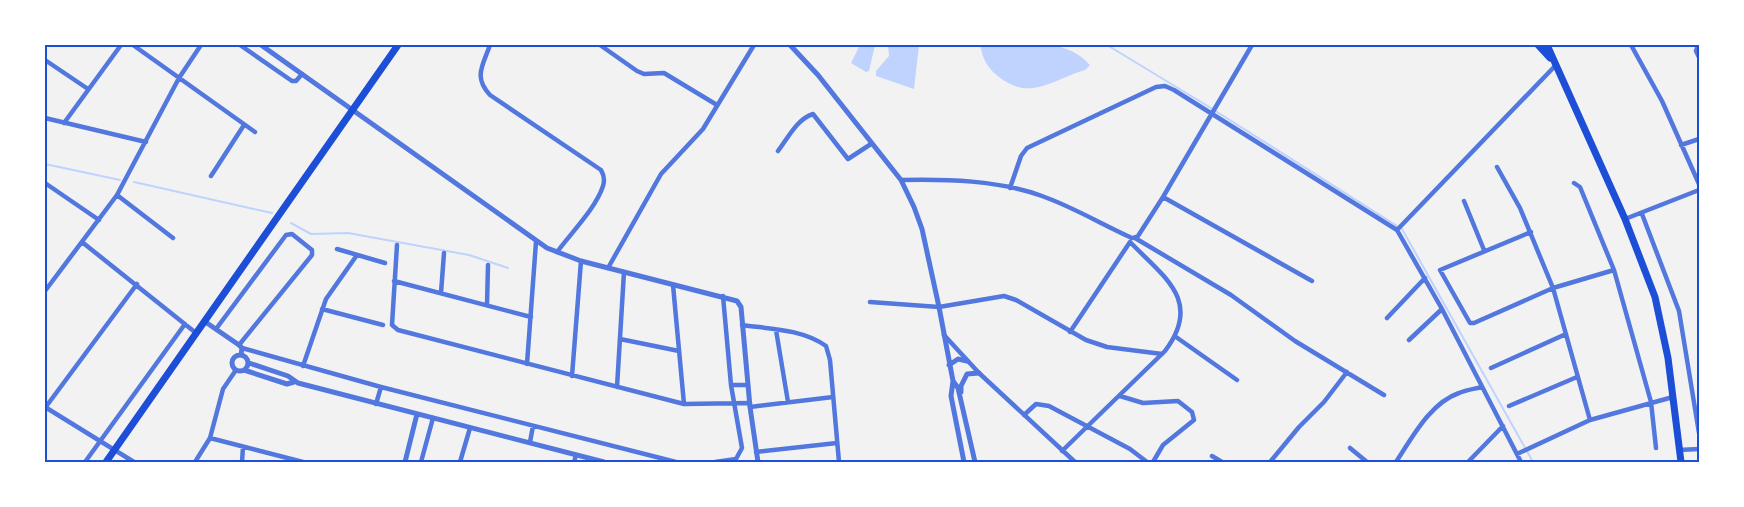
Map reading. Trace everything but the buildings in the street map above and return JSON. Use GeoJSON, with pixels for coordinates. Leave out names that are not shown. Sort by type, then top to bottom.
{"type":"FeatureCollection","features":[{"type":"Feature","properties":{"kind":"main road"},"geometry":{"type":"LineString","coordinates":[[106,462],[398,45]]}},
{"type":"Feature","properties":{"kind":"main road"},"geometry":{"type":"LineString","coordinates":[[1538,45],[1553,63]]}},
{"type":"Feature","properties":{"kind":"main road"},"geometry":{"type":"LineString","coordinates":[[1546,45],[1640,256],[1659,312],[1673,397],[1681,462]]}},
{"type":"Feature","properties":{"kind":"street"},"geometry":{"type":"LineString","coordinates":[[64,123],[120,45]]}},
{"type":"Feature","properties":{"kind":"street"},"geometry":{"type":"LineString","coordinates":[[133,45],[255,132]]}},
{"type":"Feature","properties":{"kind":"street"},"geometry":{"type":"LineString","coordinates":[[45,291],[117,195],[179,78],[201,45]]}},
{"type":"Feature","properties":{"kind":"street"},"geometry":{"type":"LineString","coordinates":[[240,45],[292,82],[296,81],[302,74]]}},
{"type":"Feature","properties":{"kind":"street"},"geometry":{"type":"LineString","coordinates":[[261,45],[536,242],[580,261],[723,296],[733,299],[740,304],[758,462]]}},
{"type":"Feature","properties":{"kind":"street"},"geometry":{"type":"LineString","coordinates":[[490,45],[480,76],[484,89],[490,95],[601,170],[603,174],[604,185],[597,198],[557,252]]}},
{"type":"Feature","properties":{"kind":"street"},"geometry":{"type":"LineString","coordinates":[[600,45],[636,71],[644,74],[664,73],[717,105]]}},
{"type":"Feature","properties":{"kind":"street"},"geometry":{"type":"LineString","coordinates":[[608,268],[661,174],[703,129],[754,45]]}},
{"type":"Feature","properties":{"kind":"street"},"geometry":{"type":"LineString","coordinates":[[790,45],[818,75],[901,180],[922,229],[949,365],[953,381],[958,388],[961,399],[975,462]]}},
{"type":"Feature","properties":{"kind":"street"},"geometry":{"type":"LineString","coordinates":[[1070,332],[1132,239],[1163,197],[1252,45]]}},
{"type":"Feature","properties":{"kind":"street"},"geometry":{"type":"LineString","coordinates":[[1631,45],[1662,102],[1699,184]]}},
{"type":"Feature","properties":{"kind":"street"},"geometry":{"type":"LineString","coordinates":[[1698,45],[1696,51],[1699,58]]}},
{"type":"Feature","properties":{"kind":"street"},"geometry":{"type":"LineString","coordinates":[[45,60],[88,89]]}},
{"type":"Feature","properties":{"kind":"street"},"geometry":{"type":"LineString","coordinates":[[1397,229],[1553,63]]}},
{"type":"Feature","properties":{"kind":"street"},"geometry":{"type":"LineString","coordinates":[[1010,188],[1021,156],[1027,148],[1156,87],[1165,86],[1212,112],[1397,229],[1442,309],[1521,462]]}},
{"type":"Feature","properties":{"kind":"street"},"geometry":{"type":"LineString","coordinates":[[778,151],[801,121],[813,114],[848,159],[871,144]]}},
{"type":"Feature","properties":{"kind":"street"},"geometry":{"type":"LineString","coordinates":[[45,118],[146,142]]}},
{"type":"Feature","properties":{"kind":"street"},"geometry":{"type":"LineString","coordinates":[[211,176],[244,125]]}},
{"type":"Feature","properties":{"kind":"street"},"geometry":{"type":"LineString","coordinates":[[1681,144],[1699,139]]}},
{"type":"Feature","properties":{"kind":"street"},"geometry":{"type":"LineString","coordinates":[[1497,167],[1531,232],[1553,288],[1590,420]]}},
{"type":"Feature","properties":{"kind":"street"},"geometry":{"type":"LineString","coordinates":[[901,180],[977,183],[1010,188],[1040,195],[1074,208],[1231,295],[1295,341],[1384,396]]}},
{"type":"Feature","properties":{"kind":"street"},"geometry":{"type":"LineString","coordinates":[[45,183],[99,220]]}},
{"type":"Feature","properties":{"kind":"street"},"geometry":{"type":"LineString","coordinates":[[1574,183],[1580,187],[1614,270],[1651,402],[1656,448]]}},
{"type":"Feature","properties":{"kind":"street"},"geometry":{"type":"LineString","coordinates":[[1624,220],[1699,190]]}},
{"type":"Feature","properties":{"kind":"street"},"geometry":{"type":"LineString","coordinates":[[117,195],[173,238]]}},
{"type":"Feature","properties":{"kind":"street"},"geometry":{"type":"LineString","coordinates":[[1163,197],[1312,281]]}},
{"type":"Feature","properties":{"kind":"street"},"geometry":{"type":"LineString","coordinates":[[1464,201],[1484,250]]}},
{"type":"Feature","properties":{"kind":"street"},"geometry":{"type":"LineString","coordinates":[[1642,214],[1679,310],[1697,408],[1698,433]]}},
{"type":"Feature","properties":{"kind":"street"},"geometry":{"type":"LineString","coordinates":[[1531,232],[1484,250],[1440,270],[1470,323],[1474,323],[1553,288],[1614,270]]}},
{"type":"Feature","properties":{"kind":"street"},"geometry":{"type":"LineString","coordinates":[[216,329],[288,234],[312,250],[312,255],[241,346],[240,355]]}},
{"type":"Feature","properties":{"kind":"street"},"geometry":{"type":"LineString","coordinates":[[1062,451],[1162,354],[1176,337],[1182,313],[1181,302],[1174,287],[1132,239]]}},
{"type":"Feature","properties":{"kind":"street"},"geometry":{"type":"LineString","coordinates":[[82,242],[196,333]]}},
{"type":"Feature","properties":{"kind":"street"},"geometry":{"type":"LineString","coordinates":[[527,364],[536,242]]}},
{"type":"Feature","properties":{"kind":"street"},"geometry":{"type":"LineString","coordinates":[[397,245],[392,325],[398,330],[684,404],[734,403],[750,405],[833,397]]}},
{"type":"Feature","properties":{"kind":"street"},"geometry":{"type":"LineString","coordinates":[[337,249],[385,263]]}},
{"type":"Feature","properties":{"kind":"street"},"geometry":{"type":"LineString","coordinates":[[441,294],[444,253]]}},
{"type":"Feature","properties":{"kind":"street"},"geometry":{"type":"LineString","coordinates":[[303,366],[326,299],[357,255]]}},
{"type":"Feature","properties":{"kind":"street"},"geometry":{"type":"LineString","coordinates":[[572,376],[580,261]]}},
{"type":"Feature","properties":{"kind":"street"},"geometry":{"type":"LineString","coordinates":[[487,305],[488,264]]}},
{"type":"Feature","properties":{"kind":"street"},"geometry":{"type":"LineString","coordinates":[[617,387],[624,272]]}},
{"type":"Feature","properties":{"kind":"street"},"geometry":{"type":"LineString","coordinates":[[1387,318],[1425,278]]}},
{"type":"Feature","properties":{"kind":"street"},"geometry":{"type":"LineString","coordinates":[[394,281],[531,317]]}},
{"type":"Feature","properties":{"kind":"street"},"geometry":{"type":"LineString","coordinates":[[134,462],[126,460],[114,450],[45,407],[137,284]]}},
{"type":"Feature","properties":{"kind":"street"},"geometry":{"type":"LineString","coordinates":[[673,285],[684,404]]}},
{"type":"Feature","properties":{"kind":"street"},"geometry":{"type":"LineString","coordinates":[[715,462],[736,459],[742,448],[731,385],[723,296]]}},
{"type":"Feature","properties":{"kind":"street"},"geometry":{"type":"LineString","coordinates":[[870,302],[939,307],[1004,296],[1016,300],[1070,332],[1107,347],[1162,354]]}},
{"type":"Feature","properties":{"kind":"street"},"geometry":{"type":"LineString","coordinates":[[322,309],[383,325]]}},
{"type":"Feature","properties":{"kind":"street"},"geometry":{"type":"LineString","coordinates":[[1409,340],[1442,309]]}},
{"type":"Feature","properties":{"kind":"street"},"geometry":{"type":"LineString","coordinates":[[204,321],[241,346],[303,366],[676,462]]}},
{"type":"Feature","properties":{"kind":"street"},"geometry":{"type":"LineString","coordinates":[[85,462],[185,324]]}},
{"type":"Feature","properties":{"kind":"street"},"geometry":{"type":"LineString","coordinates":[[742,325],[794,332],[820,341],[828,350],[839,462]]}},
{"type":"Feature","properties":{"kind":"street"},"geometry":{"type":"LineString","coordinates":[[776,330],[788,402]]}},
{"type":"Feature","properties":{"kind":"street"},"geometry":{"type":"LineString","coordinates":[[943,334],[979,373],[1075,462]]}},
{"type":"Feature","properties":{"kind":"street"},"geometry":{"type":"LineString","coordinates":[[1491,368],[1566,334]]}},
{"type":"Feature","properties":{"kind":"street"},"geometry":{"type":"LineString","coordinates":[[1176,337],[1237,380]]}},
{"type":"Feature","properties":{"kind":"street"},"geometry":{"type":"LineString","coordinates":[[620,339],[679,351]]}},
{"type":"Feature","properties":{"kind":"street"},"geometry":{"type":"LineString","coordinates":[[240,355],[246,357],[249,364],[288,376],[294,382],[604,462]]}},
{"type":"Feature","properties":{"kind":"street"},"geometry":{"type":"LineString","coordinates":[[236,370],[232,360],[240,355]]}},
{"type":"Feature","properties":{"kind":"street"},"geometry":{"type":"LineString","coordinates":[[949,365],[958,359],[967,361]]}},
{"type":"Feature","properties":{"kind":"street"},"geometry":{"type":"LineString","coordinates":[[244,370],[249,364]]}},
{"type":"Feature","properties":{"kind":"street"},"geometry":{"type":"LineString","coordinates":[[236,370],[244,370],[287,384],[294,382]]}},
{"type":"Feature","properties":{"kind":"street"},"geometry":{"type":"LineString","coordinates":[[195,462],[210,438],[223,389],[236,370]]}},
{"type":"Feature","properties":{"kind":"street"},"geometry":{"type":"LineString","coordinates":[[961,399],[963,379],[973,372],[979,373]]}},
{"type":"Feature","properties":{"kind":"street"},"geometry":{"type":"LineString","coordinates":[[1270,462],[1299,427],[1324,402],[1347,372]]}},
{"type":"Feature","properties":{"kind":"street"},"geometry":{"type":"LineString","coordinates":[[1508,406],[1577,377]]}},
{"type":"Feature","properties":{"kind":"street"},"geometry":{"type":"LineString","coordinates":[[953,381],[951,396],[964,462]]}},
{"type":"Feature","properties":{"kind":"street"},"geometry":{"type":"LineString","coordinates":[[731,385],[748,385]]}},
{"type":"Feature","properties":{"kind":"street"},"geometry":{"type":"LineString","coordinates":[[376,404],[380,387]]}},
{"type":"Feature","properties":{"kind":"street"},"geometry":{"type":"LineString","coordinates":[[1396,462],[1411,439],[1439,405],[1458,393],[1482,387]]}},
{"type":"Feature","properties":{"kind":"street"},"geometry":{"type":"LineString","coordinates":[[1120,396],[1143,402],[1178,401],[1192,412],[1194,420],[1163,445],[1153,462]]}},
{"type":"Feature","properties":{"kind":"street"},"geometry":{"type":"LineString","coordinates":[[1517,454],[1590,420],[1673,397]]}},
{"type":"Feature","properties":{"kind":"street"},"geometry":{"type":"LineString","coordinates":[[1024,415],[1036,404],[1041,404],[1088,426],[1130,449],[1147,462]]}},
{"type":"Feature","properties":{"kind":"street"},"geometry":{"type":"LineString","coordinates":[[405,462],[416,414]]}},
{"type":"Feature","properties":{"kind":"street"},"geometry":{"type":"LineString","coordinates":[[421,462],[433,418]]}},
{"type":"Feature","properties":{"kind":"street"},"geometry":{"type":"LineString","coordinates":[[530,442],[533,426]]}},
{"type":"Feature","properties":{"kind":"street"},"geometry":{"type":"LineString","coordinates":[[1468,462],[1503,426]]}},
{"type":"Feature","properties":{"kind":"street"},"geometry":{"type":"LineString","coordinates":[[460,462],[470,428]]}},
{"type":"Feature","properties":{"kind":"street"},"geometry":{"type":"LineString","coordinates":[[210,438],[303,462]]}},
{"type":"Feature","properties":{"kind":"street"},"geometry":{"type":"LineString","coordinates":[[756,452],[837,443]]}},
{"type":"Feature","properties":{"kind":"street"},"geometry":{"type":"LineString","coordinates":[[242,462],[243,447]]}},
{"type":"Feature","properties":{"kind":"street"},"geometry":{"type":"LineString","coordinates":[[1350,448],[1367,462]]}},
{"type":"Feature","properties":{"kind":"street"},"geometry":{"type":"LineString","coordinates":[[1679,450],[1699,449]]}},
{"type":"Feature","properties":{"kind":"street"},"geometry":{"type":"LineString","coordinates":[[574,462],[576,455]]}},
{"type":"Feature","properties":{"kind":"street"},"geometry":{"type":"LineString","coordinates":[[1212,456],[1222,462]]}},
{"type":"Feature","properties":{"kind":"water"},"geometry":{"type":"Polygon","coordinates":[[[1024,43],[1053,45],[1067,49],[1080,56],[1090,65],[1085,70],[1052,83],[1032,88],[1021,88],[999,77],[991,70],[984,59],[980,45],[1024,43]]]}},
{"type":"Feature","properties":{"kind":"water"},"geometry":{"type":"Polygon","coordinates":[[[860,45],[875,45],[869,71],[866,72],[851,63],[860,45]]]}},
{"type":"Feature","properties":{"kind":"water"},"geometry":{"type":"Polygon","coordinates":[[[888,45],[919,45],[914,89],[876,76],[876,71],[889,56],[888,45]]]}},
{"type":"Feature","properties":{"kind":"waterway"},"geometry":{"type":"LineString","coordinates":[[1107,45],[1402,229],[1533,462]]}},
{"type":"Feature","properties":{"kind":"waterway"},"geometry":{"type":"LineString","coordinates":[[45,164],[120,180]]}},
{"type":"Feature","properties":{"kind":"waterway"},"geometry":{"type":"LineString","coordinates":[[134,182],[272,213]]}},
{"type":"Feature","properties":{"kind":"waterway"},"geometry":{"type":"LineString","coordinates":[[291,223],[311,234],[348,233],[469,255],[508,268]]}}]}
